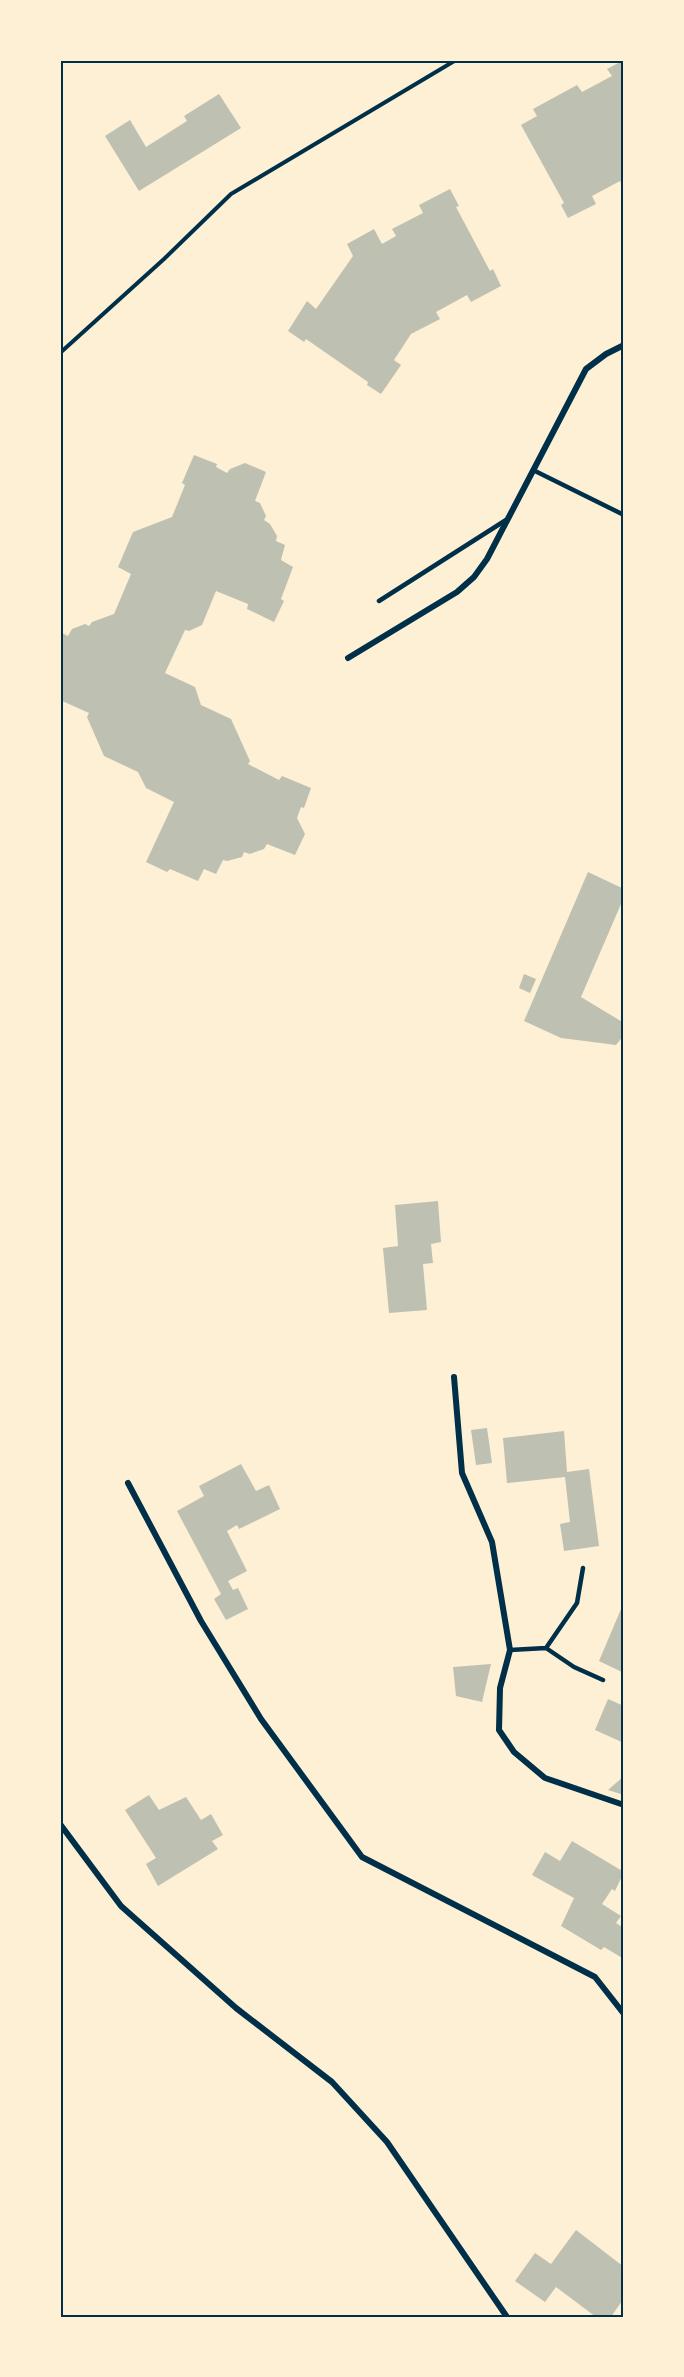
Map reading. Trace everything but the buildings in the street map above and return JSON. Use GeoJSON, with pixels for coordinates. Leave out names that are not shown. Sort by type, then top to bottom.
{"type":"FeatureCollection","features":[{"type":"Feature","properties":{"kind":"street"},"geometry":{"type":"LineString","coordinates":[[348,658],[457,592],[474,577],[487,559],[586,369],[606,354],[624,345]]}},
{"type":"Feature","properties":{"kind":"street"},"geometry":{"type":"LineString","coordinates":[[454,1377],[462,1473],[492,1542],[510,1650],[500,1688],[499,1730],[514,1752],[545,1778],[624,1805]]}},
{"type":"Feature","properties":{"kind":"street"},"geometry":{"type":"LineString","coordinates":[[128,1483],[201,1621],[261,1719],[362,1857],[595,1977],[624,2014]]}},
{"type":"Feature","properties":{"kind":"street"},"geometry":{"type":"LineString","coordinates":[[60,1824],[121,1906],[236,2008],[332,2082],[387,2142],[507,2317]]}},
{"type":"Feature","properties":{"kind":"lane"},"geometry":{"type":"LineString","coordinates":[[533,470],[624,515]]}},
{"type":"Feature","properties":{"kind":"lane"},"geometry":{"type":"LineString","coordinates":[[379,601],[507,520]]}},
{"type":"Feature","properties":{"kind":"lane"},"geometry":{"type":"LineString","coordinates":[[546,1648],[577,1603],[583,1568]]}},
{"type":"Feature","properties":{"kind":"lane"},"geometry":{"type":"LineString","coordinates":[[510,1650],[546,1648],[574,1667],[603,1680]]}},
{"type":"Feature","properties":{"kind":"path"},"geometry":{"type":"LineString","coordinates":[[60,352],[164,259],[231,194],[456,60]]}}]}
